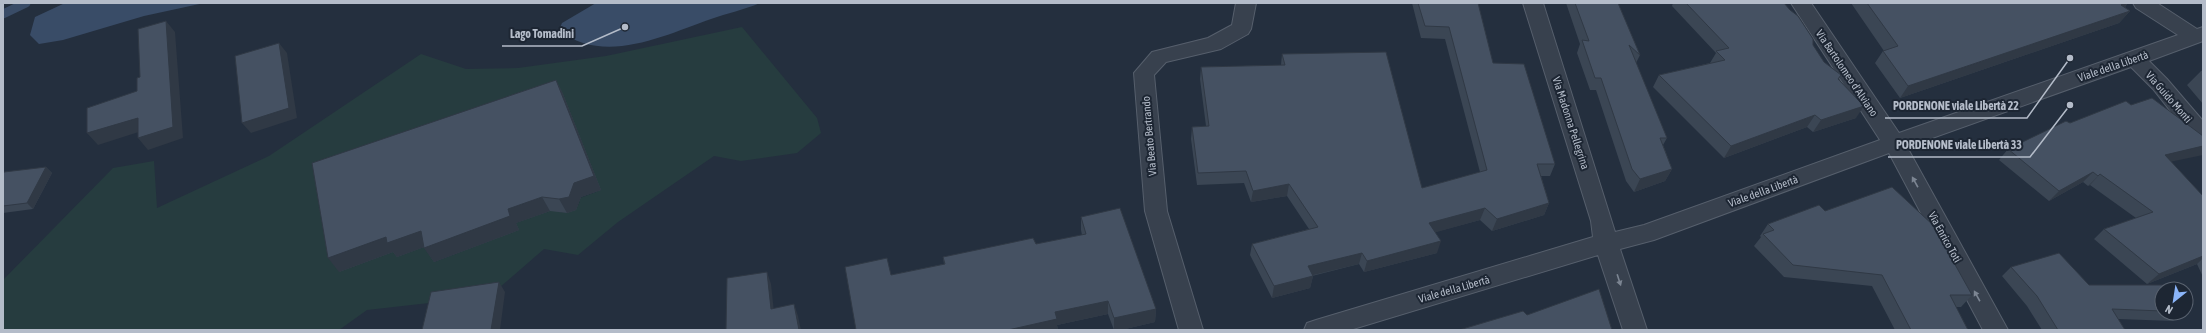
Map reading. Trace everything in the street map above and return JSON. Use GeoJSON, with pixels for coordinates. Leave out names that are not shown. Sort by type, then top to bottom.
{"type":"FeatureCollection","features":[{"type":"Feature","properties":{"kind":"street","name":"Via Beato Bertrando"},"geometry":{"type":"LineString","coordinates":[[1191,330],[1156,211],[1144,73],[1159,58],[1214,44],[1241,29],[1246,3]]}},
{"type":"Feature","properties":{"kind":"street","name":"Via Madonna Pellegrina"},"geometry":{"type":"LineString","coordinates":[[1533,3],[1602,221],[1606,243],[1636,330]]}},
{"type":"Feature","properties":{"kind":"street","name":"Via Bartolomeo d'Alviano"},"geometry":{"type":"LineString","coordinates":[[1801,3],[1894,143]]}},
{"type":"Feature","properties":{"kind":"street"},"geometry":{"type":"LineString","coordinates":[[2143,3],[2199,35]]}},
{"type":"Feature","properties":{"kind":"street","name":"Viale della Libertà"},"geometry":{"type":"LineString","coordinates":[[1317,330],[1606,243],[1646,234],[1894,143],[2199,35]]}},
{"type":"Feature","properties":{"kind":"street","name":"Via Guido Monti"},"geometry":{"type":"LineString","coordinates":[[2134,58],[2160,84],[2203,136]]}},
{"type":"Feature","properties":{"kind":"street","name":"Via Enrico Toti"},"geometry":{"type":"LineString","coordinates":[[1894,143],[1996,330]]}},
{"type":"Feature","properties":{"kind":"green space"},"geometry":{"type":"Polygon","coordinates":[[[742,27],[817,118],[821,133],[797,153],[741,161],[714,156],[618,222],[578,255],[544,249],[492,294],[367,310],[339,330],[3,330],[3,280],[113,168],[154,161],[157,208],[269,156],[421,54],[466,69],[518,68],[606,56],[742,27]],[[601,190],[396,251],[430,245],[434,262],[518,230],[516,223],[556,208],[560,212],[574,210],[578,205],[580,198],[601,190]]]}},
{"type":"Feature","properties":{"kind":"water"},"geometry":{"type":"Polygon","coordinates":[[[65,3],[204,3],[144,16],[63,40],[39,44],[30,35],[35,17],[65,3]]]}},
{"type":"Feature","properties":{"kind":"water"},"geometry":{"type":"Polygon","coordinates":[[[596,3],[760,3],[655,39],[615,47],[595,46],[577,41],[559,30],[562,23],[596,3]]]}},
{"type":"Feature","properties":{"kind":"building"},"geometry":{"type":"Polygon","coordinates":[[[1418,3],[1478,3],[1493,63],[1524,64],[1555,164],[1537,164],[1549,203],[1497,219],[1485,208],[1429,223],[1441,241],[1367,261],[1362,253],[1308,266],[1313,276],[1274,286],[1252,244],[1318,227],[1289,184],[1253,191],[1246,171],[1198,173],[1192,127],[1209,126],[1201,67],[1285,65],[1282,54],[1386,52],[1422,188],[1487,170],[1449,27],[1425,26],[1418,3]]]}},
{"type":"Feature","properties":{"kind":"building"},"geometry":{"type":"Polygon","coordinates":[[[1575,3],[1618,3],[1640,55],[1629,45],[1667,138],[1660,138],[1672,169],[1640,179],[1632,169],[1601,78],[1595,78],[1582,40],[1589,41],[1575,3]]]}},
{"type":"Feature","properties":{"kind":"building"},"geometry":{"type":"Polygon","coordinates":[[[1686,3],[1784,3],[1798,16],[1813,39],[1813,45],[1824,62],[1841,75],[1838,79],[1864,106],[1821,120],[1815,115],[1731,146],[1659,75],[1725,60],[1716,51],[1729,48],[1686,3]]]}},
{"type":"Feature","properties":{"kind":"building"},"geometry":{"type":"Polygon","coordinates":[[[1867,3],[2124,3],[2121,5],[2130,11],[1908,86],[1883,51],[1898,46],[1867,3]]]}},
{"type":"Feature","properties":{"kind":"building"},"geometry":{"type":"Polygon","coordinates":[[[166,21],[173,127],[138,138],[138,118],[87,133],[87,108],[137,91],[137,78],[140,77],[138,29],[166,21]]]}},
{"type":"Feature","properties":{"kind":"building"},"geometry":{"type":"Polygon","coordinates":[[[279,43],[289,108],[242,123],[235,56],[279,43]]]}},
{"type":"Feature","properties":{"kind":"building"},"geometry":{"type":"Polygon","coordinates":[[[556,80],[594,176],[574,183],[569,197],[559,199],[542,197],[508,209],[510,216],[424,248],[421,231],[387,243],[386,237],[328,258],[312,163],[556,80]]]}},
{"type":"Feature","properties":{"kind":"building"},"geometry":{"type":"Polygon","coordinates":[[[2152,98],[2203,136],[2203,146],[2165,155],[2203,196],[2203,256],[2159,274],[2104,229],[2153,212],[2100,174],[2098,176],[2093,172],[2059,191],[2008,149],[2066,121],[2070,123],[2126,101],[2131,105],[2152,98]]]}},
{"type":"Feature","properties":{"kind":"building"},"geometry":{"type":"Polygon","coordinates":[[[46,167],[27,203],[3,206],[4,172],[46,167]]]}},
{"type":"Feature","properties":{"kind":"building"},"geometry":{"type":"Polygon","coordinates":[[[1892,187],[1933,225],[1972,295],[1950,295],[1968,330],[1911,330],[1882,275],[1793,265],[1763,234],[1774,230],[1768,224],[1819,205],[1825,211],[1892,187]]]}},
{"type":"Feature","properties":{"kind":"building"},"geometry":{"type":"Polygon","coordinates":[[[1120,208],[1156,309],[1114,318],[1108,301],[1055,312],[1057,319],[1008,330],[856,330],[845,267],[887,258],[891,275],[945,264],[943,257],[1033,238],[1036,244],[1086,234],[1081,217],[1120,208]]]}},
{"type":"Feature","properties":{"kind":"building"},"geometry":{"type":"Polygon","coordinates":[[[2059,253],[2089,285],[2154,285],[2154,311],[2112,309],[2125,330],[2058,330],[2037,296],[2011,267],[2059,253]]]}},
{"type":"Feature","properties":{"kind":"building"},"geometry":{"type":"Polygon","coordinates":[[[767,272],[771,309],[794,304],[799,330],[726,330],[727,278],[767,272]]]}},
{"type":"Feature","properties":{"kind":"building"},"geometry":{"type":"Polygon","coordinates":[[[499,282],[491,330],[422,330],[431,292],[499,282]]]}},
{"type":"Feature","properties":{"kind":"building"},"geometry":{"type":"Polygon","coordinates":[[[1599,289],[1612,330],[1459,330],[1523,311],[1527,315],[1599,289]]]}},
{"type":"Feature","properties":{"kind":"waterway"},"geometry":{"type":"LineString","coordinates":[[3,14],[26,3]]}},
{"type":"Feature","properties":{"kind":"place","name":"Lago Tomadini"},"geometry":{"type":"Point","coordinates":[625,27]}},
{"type":"Feature","properties":{"kind":"place","name":"PORDENONE viale Libertà 22"},"geometry":{"type":"Point","coordinates":[2070,58]}},
{"type":"Feature","properties":{"kind":"place","name":"PORDENONE viale Libertà 33"},"geometry":{"type":"Point","coordinates":[2070,105]}}]}
